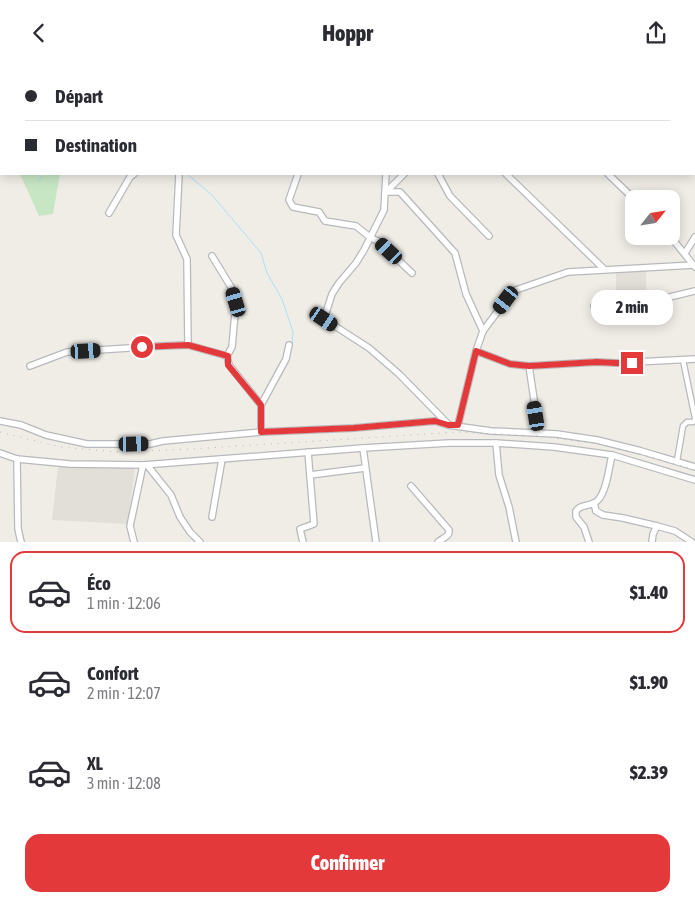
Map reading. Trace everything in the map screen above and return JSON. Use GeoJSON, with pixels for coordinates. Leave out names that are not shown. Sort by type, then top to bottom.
{"type":"FeatureCollection","features":[{"type":"Feature","properties":{"kind":"street"},"geometry":{"type":"LineString","coordinates":[[109,213],[133,175]]}},
{"type":"Feature","properties":{"kind":"street"},"geometry":{"type":"LineString","coordinates":[[179,175],[176,235],[187,259],[188,345]]}},
{"type":"Feature","properties":{"kind":"street"},"geometry":{"type":"LineString","coordinates":[[298,175],[289,200],[294,207],[319,212],[324,221],[356,226],[378,241],[412,273]]}},
{"type":"Feature","properties":{"kind":"street"},"geometry":{"type":"LineString","coordinates":[[386,175],[384,210],[372,238],[356,263],[332,294],[324,319],[369,348],[399,374],[448,425]]}},
{"type":"Feature","properties":{"kind":"street"},"geometry":{"type":"LineString","coordinates":[[386,192],[403,175]]}},
{"type":"Feature","properties":{"kind":"street"},"geometry":{"type":"LineString","coordinates":[[439,175],[450,196],[489,236]]}},
{"type":"Feature","properties":{"kind":"street"},"geometry":{"type":"LineString","coordinates":[[508,175],[604,269]]}},
{"type":"Feature","properties":{"kind":"street"},"geometry":{"type":"LineString","coordinates":[[609,175],[625,190]]}},
{"type":"Feature","properties":{"kind":"street"},"geometry":{"type":"LineString","coordinates":[[386,192],[400,192],[455,253],[466,294],[483,331]]}},
{"type":"Feature","properties":{"kind":"street"},"geometry":{"type":"LineString","coordinates":[[685,253],[695,237]]}},
{"type":"Feature","properties":{"kind":"street"},"geometry":{"type":"LineString","coordinates":[[678,245],[695,266]]}},
{"type":"Feature","properties":{"kind":"street"},"geometry":{"type":"LineString","coordinates":[[212,256],[231,287],[236,302],[232,347],[228,356],[228,365],[261,405]]}},
{"type":"Feature","properties":{"kind":"street"},"geometry":{"type":"LineString","coordinates":[[458,425],[476,351],[483,331],[512,291],[568,272],[695,266]]}},
{"type":"Feature","properties":{"kind":"street"},"geometry":{"type":"LineString","coordinates":[[594,305],[612,301],[653,301],[695,291]]}},
{"type":"Feature","properties":{"kind":"street"},"geometry":{"type":"LineString","coordinates":[[30,366],[67,352],[188,345],[228,356]]}},
{"type":"Feature","properties":{"kind":"street"},"geometry":{"type":"LineString","coordinates":[[261,432],[261,405],[286,359],[289,345]]}},
{"type":"Feature","properties":{"kind":"street"},"geometry":{"type":"LineString","coordinates":[[476,351],[510,364],[529,366],[695,359]]}},
{"type":"Feature","properties":{"kind":"street"},"geometry":{"type":"LineString","coordinates":[[677,461],[683,426],[687,422],[693,422],[695,419],[683,361]]}},
{"type":"Feature","properties":{"kind":"street"},"geometry":{"type":"LineString","coordinates":[[529,366],[539,433]]}},
{"type":"Feature","properties":{"kind":"street"},"geometry":{"type":"LineString","coordinates":[[0,421],[21,425],[46,435],[72,442],[102,445],[150,444],[163,441],[261,432],[354,428],[435,421],[448,425],[491,431],[557,433],[597,440],[695,467]]}},
{"type":"Feature","properties":{"kind":"street"},"geometry":{"type":"LineString","coordinates":[[0,453],[17,459],[70,464],[145,465],[363,448],[449,443],[496,443],[554,447],[612,455],[695,480]]}},
{"type":"Feature","properties":{"kind":"street"},"geometry":{"type":"LineString","coordinates":[[496,443],[499,475],[509,507],[516,542]]}},
{"type":"Feature","properties":{"kind":"street"},"geometry":{"type":"LineString","coordinates":[[363,448],[376,542]]}},
{"type":"Feature","properties":{"kind":"street"},"geometry":{"type":"LineString","coordinates":[[304,542],[300,529],[314,524],[308,452]]}},
{"type":"Feature","properties":{"kind":"street"},"geometry":{"type":"LineString","coordinates":[[589,542],[584,527],[576,517],[576,511],[580,506],[594,503],[598,500],[606,484],[612,455]]}},
{"type":"Feature","properties":{"kind":"street"},"geometry":{"type":"LineString","coordinates":[[17,459],[18,529],[21,542]]}},
{"type":"Feature","properties":{"kind":"street"},"geometry":{"type":"LineString","coordinates":[[212,517],[222,459]]}},
{"type":"Feature","properties":{"kind":"street"},"geometry":{"type":"LineString","coordinates":[[134,542],[130,526],[145,465]]}},
{"type":"Feature","properties":{"kind":"street"},"geometry":{"type":"LineString","coordinates":[[145,465],[171,495],[180,517],[190,532],[200,542]]}},
{"type":"Feature","properties":{"kind":"street"},"geometry":{"type":"LineString","coordinates":[[310,475],[365,468]]}},
{"type":"Feature","properties":{"kind":"street"},"geometry":{"type":"LineString","coordinates":[[411,486],[450,530],[448,536],[438,542]]}},
{"type":"Feature","properties":{"kind":"street"},"geometry":{"type":"LineString","coordinates":[[594,503],[596,511],[603,515],[675,531],[692,542]]}},
{"type":"Feature","properties":{"kind":"street"},"geometry":{"type":"LineString","coordinates":[[652,542],[657,527]]}},
{"type":"Feature","properties":{"kind":"shaded area"},"geometry":{"type":"Polygon","coordinates":[[[616,271],[646,271],[646,299],[616,299],[616,271]]]}},
{"type":"Feature","properties":{"kind":"shaded area"},"geometry":{"type":"Polygon","coordinates":[[[58,466],[135,468],[128,524],[52,520],[58,466]]]}},
{"type":"Feature","properties":{"kind":"green space"},"geometry":{"type":"Polygon","coordinates":[[[20,175],[60,175],[53,214],[39,216],[20,175]]]}},
{"type":"Feature","properties":{"kind":"waterway"},"geometry":{"type":"LineString","coordinates":[[39,181],[42,175]]}},
{"type":"Feature","properties":{"kind":"waterway"},"geometry":{"type":"LineString","coordinates":[[188,175],[212,195],[261,253],[267,273],[282,299],[293,332],[292,345]]}},
{"type":"Feature","properties":{"kind":"railway"},"geometry":{"type":"LineString","coordinates":[[0,432],[60,447],[117,452],[458,432],[539,436],[599,444],[695,470]]}},
{"type":"Feature","properties":{"kind":"route"},"geometry":{"type":"LineString","coordinates":[[142,347],[188,345],[228,356],[228,365],[261,405],[261,432],[354,428],[435,421],[448,425],[458,425],[476,351],[510,364],[529,366],[597,362],[632,363]]}}]}
